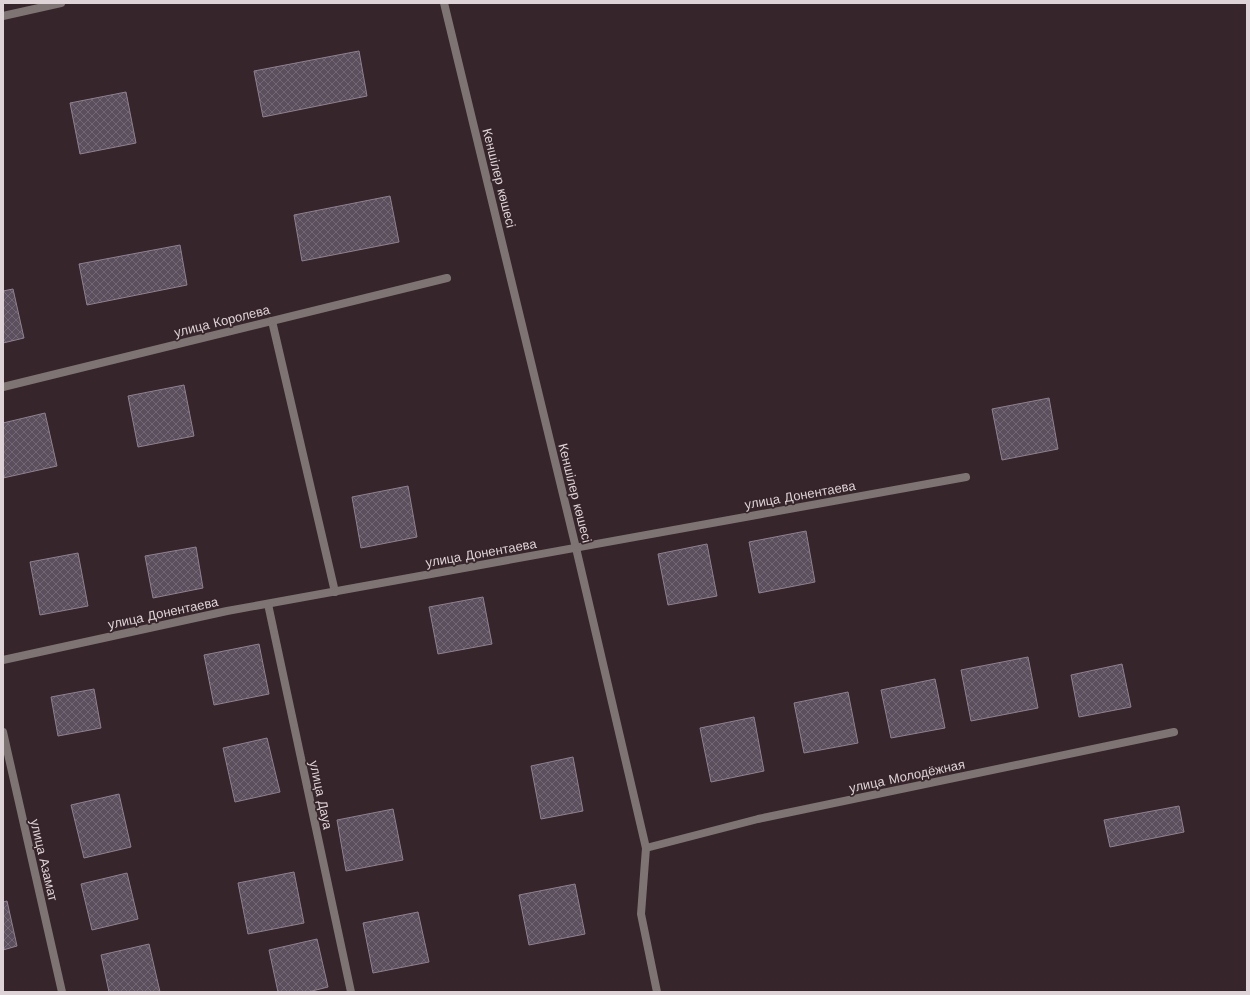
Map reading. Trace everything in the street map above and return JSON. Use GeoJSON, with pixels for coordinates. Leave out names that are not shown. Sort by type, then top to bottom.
{"type":"FeatureCollection","features":[{"type":"Feature","properties":{"kind":"street"},"geometry":{"type":"LineString","coordinates":[[3,16],[61,3]]}},
{"type":"Feature","properties":{"kind":"street","name":"Кеншілер көшесі"},"geometry":{"type":"LineString","coordinates":[[444,3],[576,548],[646,848],[641,914],[657,992]]}},
{"type":"Feature","properties":{"kind":"street","name":"улица Королева"},"geometry":{"type":"LineString","coordinates":[[3,387],[447,278]]}},
{"type":"Feature","properties":{"kind":"street"},"geometry":{"type":"LineString","coordinates":[[272,321],[335,592]]}},
{"type":"Feature","properties":{"kind":"street","name":"улица Донентаева"},"geometry":{"type":"LineString","coordinates":[[3,660],[268,604],[966,477]]}},
{"type":"Feature","properties":{"kind":"street","name":"улица Дауа"},"geometry":{"type":"LineString","coordinates":[[268,604],[351,992]]}},
{"type":"Feature","properties":{"kind":"street","name":"улица Азамат"},"geometry":{"type":"LineString","coordinates":[[3,732],[62,992]]}},
{"type":"Feature","properties":{"kind":"street","name":"улица Молодёжная"},"geometry":{"type":"LineString","coordinates":[[646,848],[758,819],[1174,732]]}},
{"type":"Feature","properties":{"kind":"building"},"geometry":{"type":"Polygon","coordinates":[[[359,51],[367,96],[263,117],[254,71],[359,51]]]}},
{"type":"Feature","properties":{"kind":"building"},"geometry":{"type":"Polygon","coordinates":[[[126,92],[136,143],[80,154],[70,103],[126,92]]]}},
{"type":"Feature","properties":{"kind":"building"},"geometry":{"type":"Polygon","coordinates":[[[390,196],[399,242],[302,261],[294,215],[390,196]]]}},
{"type":"Feature","properties":{"kind":"building"},"geometry":{"type":"Polygon","coordinates":[[[180,245],[187,285],[87,305],[79,264],[180,245]]]}},
{"type":"Feature","properties":{"kind":"building"},"geometry":{"type":"Polygon","coordinates":[[[13,289],[24,338],[3,343],[3,291],[13,289]]]}},
{"type":"Feature","properties":{"kind":"building"},"geometry":{"type":"Polygon","coordinates":[[[184,385],[194,436],[138,447],[128,396],[184,385]]]}},
{"type":"Feature","properties":{"kind":"building"},"geometry":{"type":"Polygon","coordinates":[[[1049,398],[1058,449],[1002,460],[992,409],[1049,398]]]}},
{"type":"Feature","properties":{"kind":"building"},"geometry":{"type":"Polygon","coordinates":[[[45,413],[57,466],[3,478],[3,423],[45,413]]]}},
{"type":"Feature","properties":{"kind":"building"},"geometry":{"type":"Polygon","coordinates":[[[408,486],[417,537],[361,548],[352,497],[408,486]]]}},
{"type":"Feature","properties":{"kind":"building"},"geometry":{"type":"Polygon","coordinates":[[[806,531],[815,582],[759,593],[749,542],[806,531]]]}},
{"type":"Feature","properties":{"kind":"building"},"geometry":{"type":"Polygon","coordinates":[[[707,544],[717,596],[668,605],[658,554],[707,544]]]}},
{"type":"Feature","properties":{"kind":"building"},"geometry":{"type":"Polygon","coordinates":[[[196,547],[203,588],[153,598],[145,556],[196,547]]]}},
{"type":"Feature","properties":{"kind":"building"},"geometry":{"type":"Polygon","coordinates":[[[78,553],[88,606],[40,615],[30,562],[78,553]]]}},
{"type":"Feature","properties":{"kind":"building"},"geometry":{"type":"Polygon","coordinates":[[[483,597],[492,644],[438,654],[429,607],[483,597]]]}},
{"type":"Feature","properties":{"kind":"building"},"geometry":{"type":"Polygon","coordinates":[[[259,644],[269,694],[214,705],[204,655],[259,644]]]}},
{"type":"Feature","properties":{"kind":"building"},"geometry":{"type":"Polygon","coordinates":[[[1028,657],[1038,708],[971,721],[961,670],[1028,657]]]}},
{"type":"Feature","properties":{"kind":"building"},"geometry":{"type":"Polygon","coordinates":[[[1122,664],[1131,707],[1079,717],[1071,675],[1122,664]]]}},
{"type":"Feature","properties":{"kind":"building"},"geometry":{"type":"Polygon","coordinates":[[[935,679],[945,728],[891,738],[881,690],[935,679]]]}},
{"type":"Feature","properties":{"kind":"building"},"geometry":{"type":"Polygon","coordinates":[[[94,689],[101,728],[58,736],[51,697],[94,689]]]}},
{"type":"Feature","properties":{"kind":"building"},"geometry":{"type":"Polygon","coordinates":[[[848,692],[858,743],[804,753],[794,703],[848,692]]]}},
{"type":"Feature","properties":{"kind":"building"},"geometry":{"type":"Polygon","coordinates":[[[754,717],[764,771],[711,782],[700,728],[754,717]]]}},
{"type":"Feature","properties":{"kind":"building"},"geometry":{"type":"Polygon","coordinates":[[[267,738],[280,792],[235,802],[223,748],[267,738]]]}},
{"type":"Feature","properties":{"kind":"building"},"geometry":{"type":"Polygon","coordinates":[[[573,757],[583,811],[541,819],[531,766],[573,757]]]}},
{"type":"Feature","properties":{"kind":"building"},"geometry":{"type":"Polygon","coordinates":[[[119,794],[131,847],[84,858],[71,805],[119,794]]]}},
{"type":"Feature","properties":{"kind":"building"},"geometry":{"type":"Polygon","coordinates":[[[1179,806],[1184,832],[1110,847],[1104,820],[1179,806]]]}},
{"type":"Feature","properties":{"kind":"building"},"geometry":{"type":"Polygon","coordinates":[[[393,809],[403,860],[346,871],[337,820],[393,809]]]}},
{"type":"Feature","properties":{"kind":"building"},"geometry":{"type":"Polygon","coordinates":[[[294,872],[304,923],[248,934],[238,883],[294,872]]]}},
{"type":"Feature","properties":{"kind":"building"},"geometry":{"type":"Polygon","coordinates":[[[127,873],[138,919],[92,930],[81,884],[127,873]]]}},
{"type":"Feature","properties":{"kind":"building"},"geometry":{"type":"Polygon","coordinates":[[[575,884],[585,934],[529,945],[519,895],[575,884]]]}},
{"type":"Feature","properties":{"kind":"building"},"geometry":{"type":"Polygon","coordinates":[[[7,901],[17,946],[3,950],[3,902],[7,901]]]}},
{"type":"Feature","properties":{"kind":"building"},"geometry":{"type":"Polygon","coordinates":[[[418,912],[429,962],[373,973],[363,923],[418,912]]]}},
{"type":"Feature","properties":{"kind":"building"},"geometry":{"type":"Polygon","coordinates":[[[317,939],[328,987],[308,992],[278,992],[269,950],[317,939]]]}},
{"type":"Feature","properties":{"kind":"building"},"geometry":{"type":"Polygon","coordinates":[[[149,944],[160,992],[109,992],[101,955],[149,944]]]}}]}
